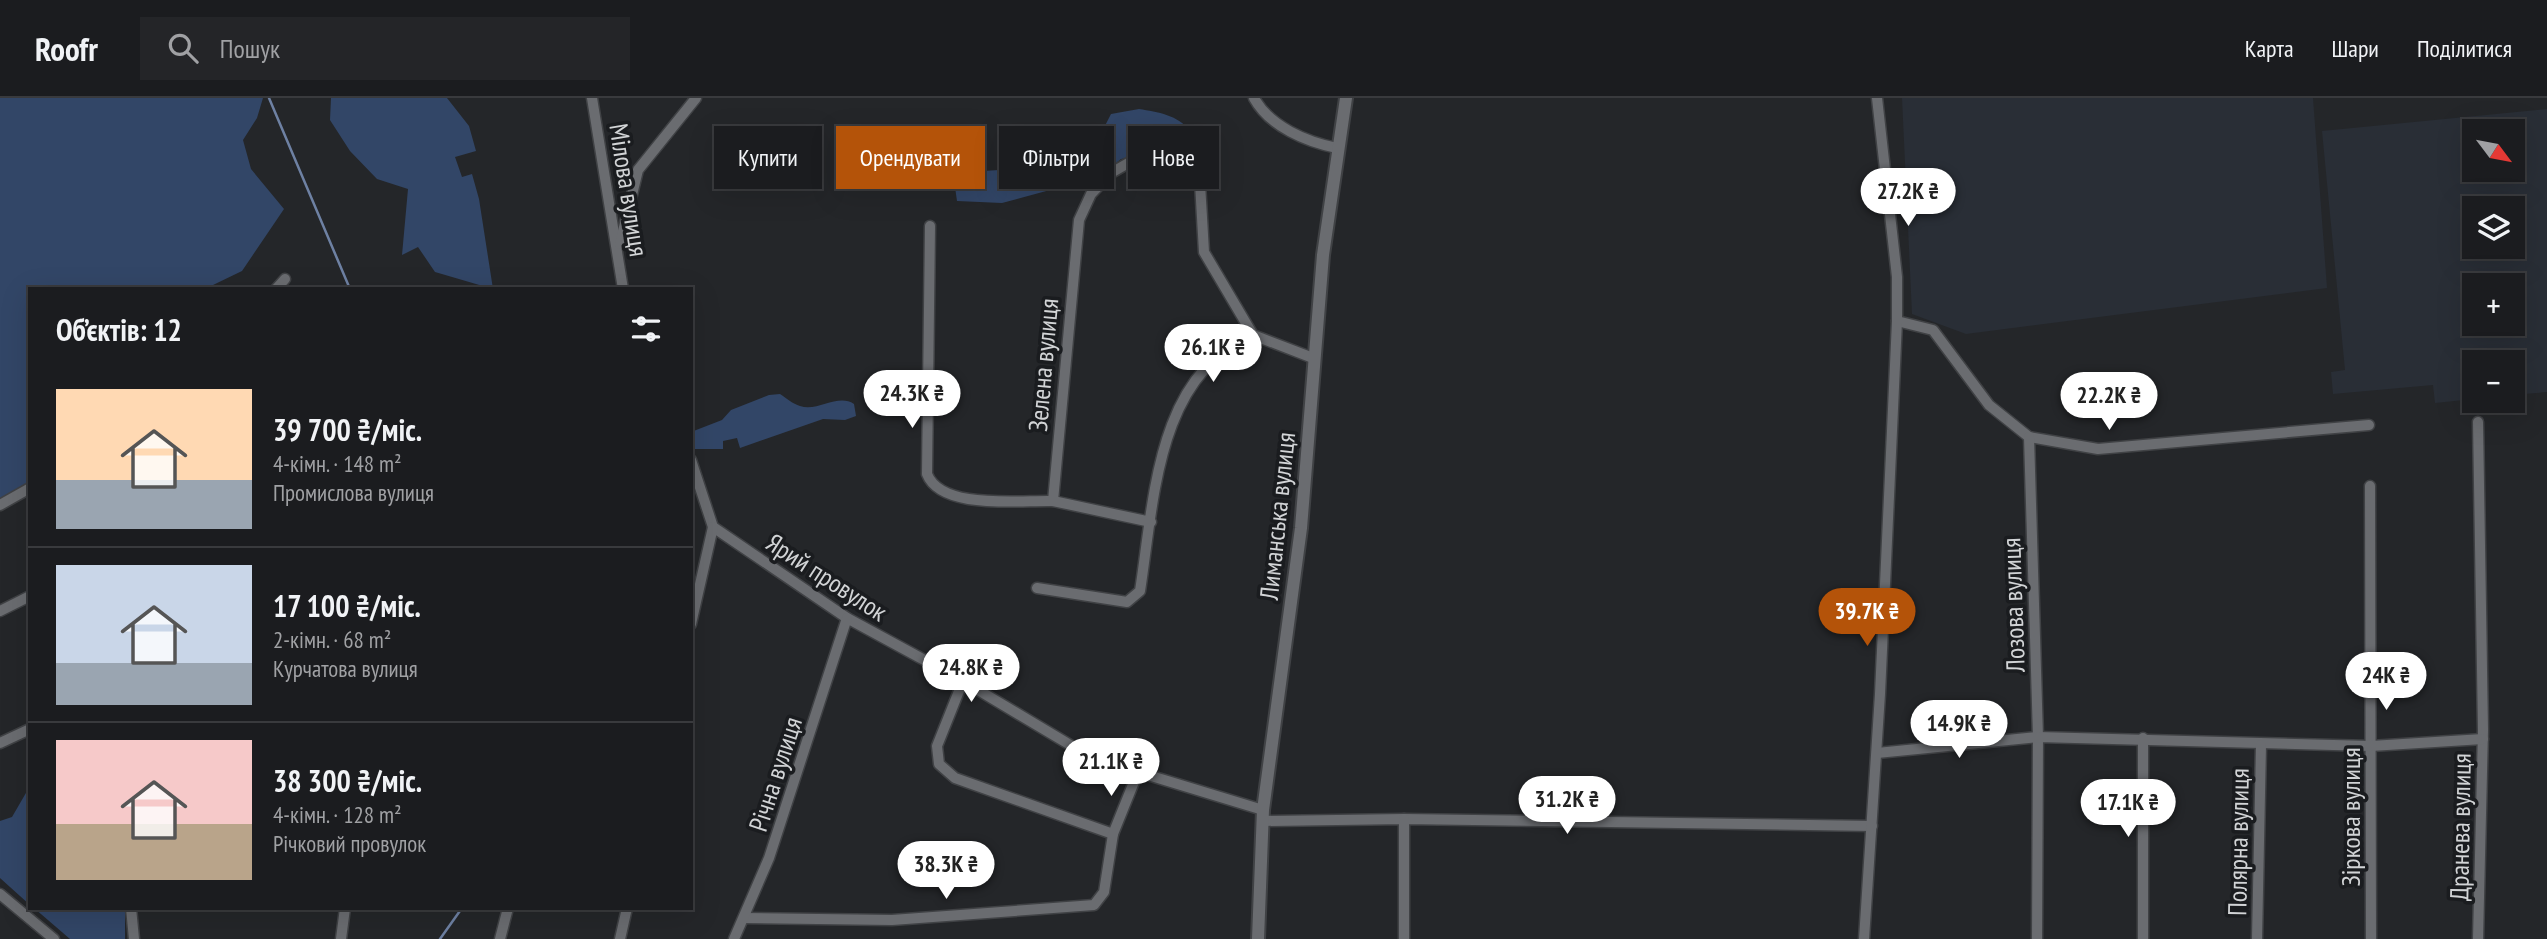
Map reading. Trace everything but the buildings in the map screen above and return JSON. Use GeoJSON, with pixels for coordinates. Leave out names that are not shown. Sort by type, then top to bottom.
{"type":"FeatureCollection","features":[{"type":"Feature","properties":{"kind":"street","name":"Мілова вулиця"},"geometry":{"type":"LineString","coordinates":[[592,98],[619,248],[623,287]]}},
{"type":"Feature","properties":{"kind":"street"},"geometry":{"type":"LineString","coordinates":[[619,248],[638,170],[696,98]]}},
{"type":"Feature","properties":{"kind":"street"},"geometry":{"type":"LineString","coordinates":[[1254,98],[1271,119],[1301,137],[1337,148]]}},
{"type":"Feature","properties":{"kind":"street","name":"Лиманська вулиця"},"geometry":{"type":"LineString","coordinates":[[1258,939],[1262,816],[1301,528],[1313,358],[1337,148],[1346,98]]}},
{"type":"Feature","properties":{"kind":"street"},"geometry":{"type":"LineString","coordinates":[[1864,939],[1877,753],[1897,321],[1895,251],[1877,98]]}},
{"type":"Feature","properties":{"kind":"street","name":"Зелена вулиця"},"geometry":{"type":"LineString","coordinates":[[1052,501],[1079,220],[1091,194],[1111,173],[1138,158],[1170,158],[1190,153],[1199,166],[1203,252],[1253,335]]}},
{"type":"Feature","properties":{"kind":"street"},"geometry":{"type":"LineString","coordinates":[[930,226],[927,474],[932,487],[952,498],[1052,501],[1151,522]]}},
{"type":"Feature","properties":{"kind":"street"},"geometry":{"type":"LineString","coordinates":[[278,287],[285,279]]}},
{"type":"Feature","properties":{"kind":"street"},"geometry":{"type":"LineString","coordinates":[[1897,321],[1933,330],[1989,405],[2029,437],[2098,449],[2369,425]]}},
{"type":"Feature","properties":{"kind":"street"},"geometry":{"type":"LineString","coordinates":[[1037,588],[1127,602],[1135,598],[1140,591],[1173,415],[1209,363],[1232,344],[1253,335],[1313,358]]}},
{"type":"Feature","properties":{"kind":"street","name":"Дранева вулиця"},"geometry":{"type":"LineString","coordinates":[[2477,422],[2483,739],[2478,939]]}},
{"type":"Feature","properties":{"kind":"street","name":"Лозова вулиця"},"geometry":{"type":"LineString","coordinates":[[2029,437],[2038,737],[2037,939]]}},
{"type":"Feature","properties":{"kind":"street"},"geometry":{"type":"LineString","coordinates":[[693,466],[713,527],[693,615]]}},
{"type":"Feature","properties":{"kind":"street","name":"Зіркова вулиця"},"geometry":{"type":"LineString","coordinates":[[2370,486],[2371,939]]}},
{"type":"Feature","properties":{"kind":"street"},"geometry":{"type":"LineString","coordinates":[[0,505],[28,489]]}},
{"type":"Feature","properties":{"kind":"street","name":"Ярий провулок"},"geometry":{"type":"LineString","coordinates":[[713,527],[847,618],[963,681],[1077,749],[1262,816],[1872,826]]}},
{"type":"Feature","properties":{"kind":"street"},"geometry":{"type":"LineString","coordinates":[[0,611],[28,597]]}},
{"type":"Feature","properties":{"kind":"street","name":"Річна вулиця"},"geometry":{"type":"LineString","coordinates":[[734,939],[769,859],[847,618]]}},
{"type":"Feature","properties":{"kind":"street"},"geometry":{"type":"LineString","coordinates":[[963,681],[937,746],[939,764],[955,778],[1114,834]]}},
{"type":"Feature","properties":{"kind":"street"},"geometry":{"type":"LineString","coordinates":[[0,743],[28,730]]}},
{"type":"Feature","properties":{"kind":"street"},"geometry":{"type":"LineString","coordinates":[[1877,753],[2038,737],[2371,746],[2483,739]]}},
{"type":"Feature","properties":{"kind":"street"},"geometry":{"type":"LineString","coordinates":[[2143,738],[2143,939]]}},
{"type":"Feature","properties":{"kind":"street","name":"Полярна вулиця"},"geometry":{"type":"LineString","coordinates":[[2257,939],[2261,745]]}},
{"type":"Feature","properties":{"kind":"street"},"geometry":{"type":"LineString","coordinates":[[744,918],[892,920],[1094,905],[1104,892],[1114,834],[1138,772]]}},
{"type":"Feature","properties":{"kind":"street"},"geometry":{"type":"LineString","coordinates":[[1404,939],[1405,819]]}},
{"type":"Feature","properties":{"kind":"street"},"geometry":{"type":"LineString","coordinates":[[0,894],[54,939]]}},
{"type":"Feature","properties":{"kind":"street"},"geometry":{"type":"LineString","coordinates":[[131,910],[134,939]]}},
{"type":"Feature","properties":{"kind":"street"},"geometry":{"type":"LineString","coordinates":[[341,939],[345,910]]}},
{"type":"Feature","properties":{"kind":"street"},"geometry":{"type":"LineString","coordinates":[[500,939],[507,910]]}},
{"type":"Feature","properties":{"kind":"street"},"geometry":{"type":"LineString","coordinates":[[620,939],[626,910]]}},
{"type":"Feature","properties":{"kind":"shaded area"},"geometry":{"type":"Polygon","coordinates":[[[0,98],[263,98],[257,118],[243,140],[251,169],[284,209],[242,271],[212,287],[28,287],[28,484],[0,499],[0,98]]]}},
{"type":"Feature","properties":{"kind":"shaded area"},"geometry":{"type":"Polygon","coordinates":[[[331,98],[447,98],[469,126],[476,151],[455,157],[462,177],[472,174],[479,199],[493,287],[435,272],[418,247],[402,255],[408,189],[377,179],[350,151],[330,120],[331,98]]]}},
{"type":"Feature","properties":{"kind":"shaded area"},"geometry":{"type":"Polygon","coordinates":[[[1902,98],[2313,98],[2327,288],[1966,334],[1912,314],[1902,98]]]}},
{"type":"Feature","properties":{"kind":"shaded area"},"geometry":{"type":"Polygon","coordinates":[[[1139,109],[1153,111],[1180,121],[1185,126],[1128,126],[1128,158],[1114,165],[1114,126],[1105,126],[1111,114],[1139,109]]]}},
{"type":"Feature","properties":{"kind":"shaded area"},"geometry":{"type":"Polygon","coordinates":[[[2547,109],[2547,392],[2525,394],[2525,350],[2462,350],[2462,400],[2435,403],[2433,385],[2333,394],[2331,372],[2345,370],[2322,131],[2547,109]]]}},
{"type":"Feature","properties":{"kind":"shaded area"},"geometry":{"type":"Polygon","coordinates":[[[999,170],[999,189],[1079,189],[1050,190],[1002,203],[957,201],[955,189],[985,189],[985,171],[999,170]]]}},
{"type":"Feature","properties":{"kind":"shaded area"},"geometry":{"type":"Polygon","coordinates":[[[780,394],[795,404],[807,407],[848,401],[854,404],[856,416],[845,420],[823,419],[740,448],[737,438],[723,441],[723,449],[694,449],[693,431],[722,420],[731,410],[769,395],[780,394]]]}},
{"type":"Feature","properties":{"kind":"shaded area"},"geometry":{"type":"Polygon","coordinates":[[[28,789],[28,903],[0,878],[0,821],[12,817],[28,789]]]}},
{"type":"Feature","properties":{"kind":"shaded area"},"geometry":{"type":"Polygon","coordinates":[[[36,910],[125,910],[125,939],[70,939],[36,910]]]}},
{"type":"Feature","properties":{"kind":"waterway"},"geometry":{"type":"LineString","coordinates":[[269,98],[349,287]]}},
{"type":"Feature","properties":{"kind":"waterway"},"geometry":{"type":"LineString","coordinates":[[440,939],[461,910]]}}]}
